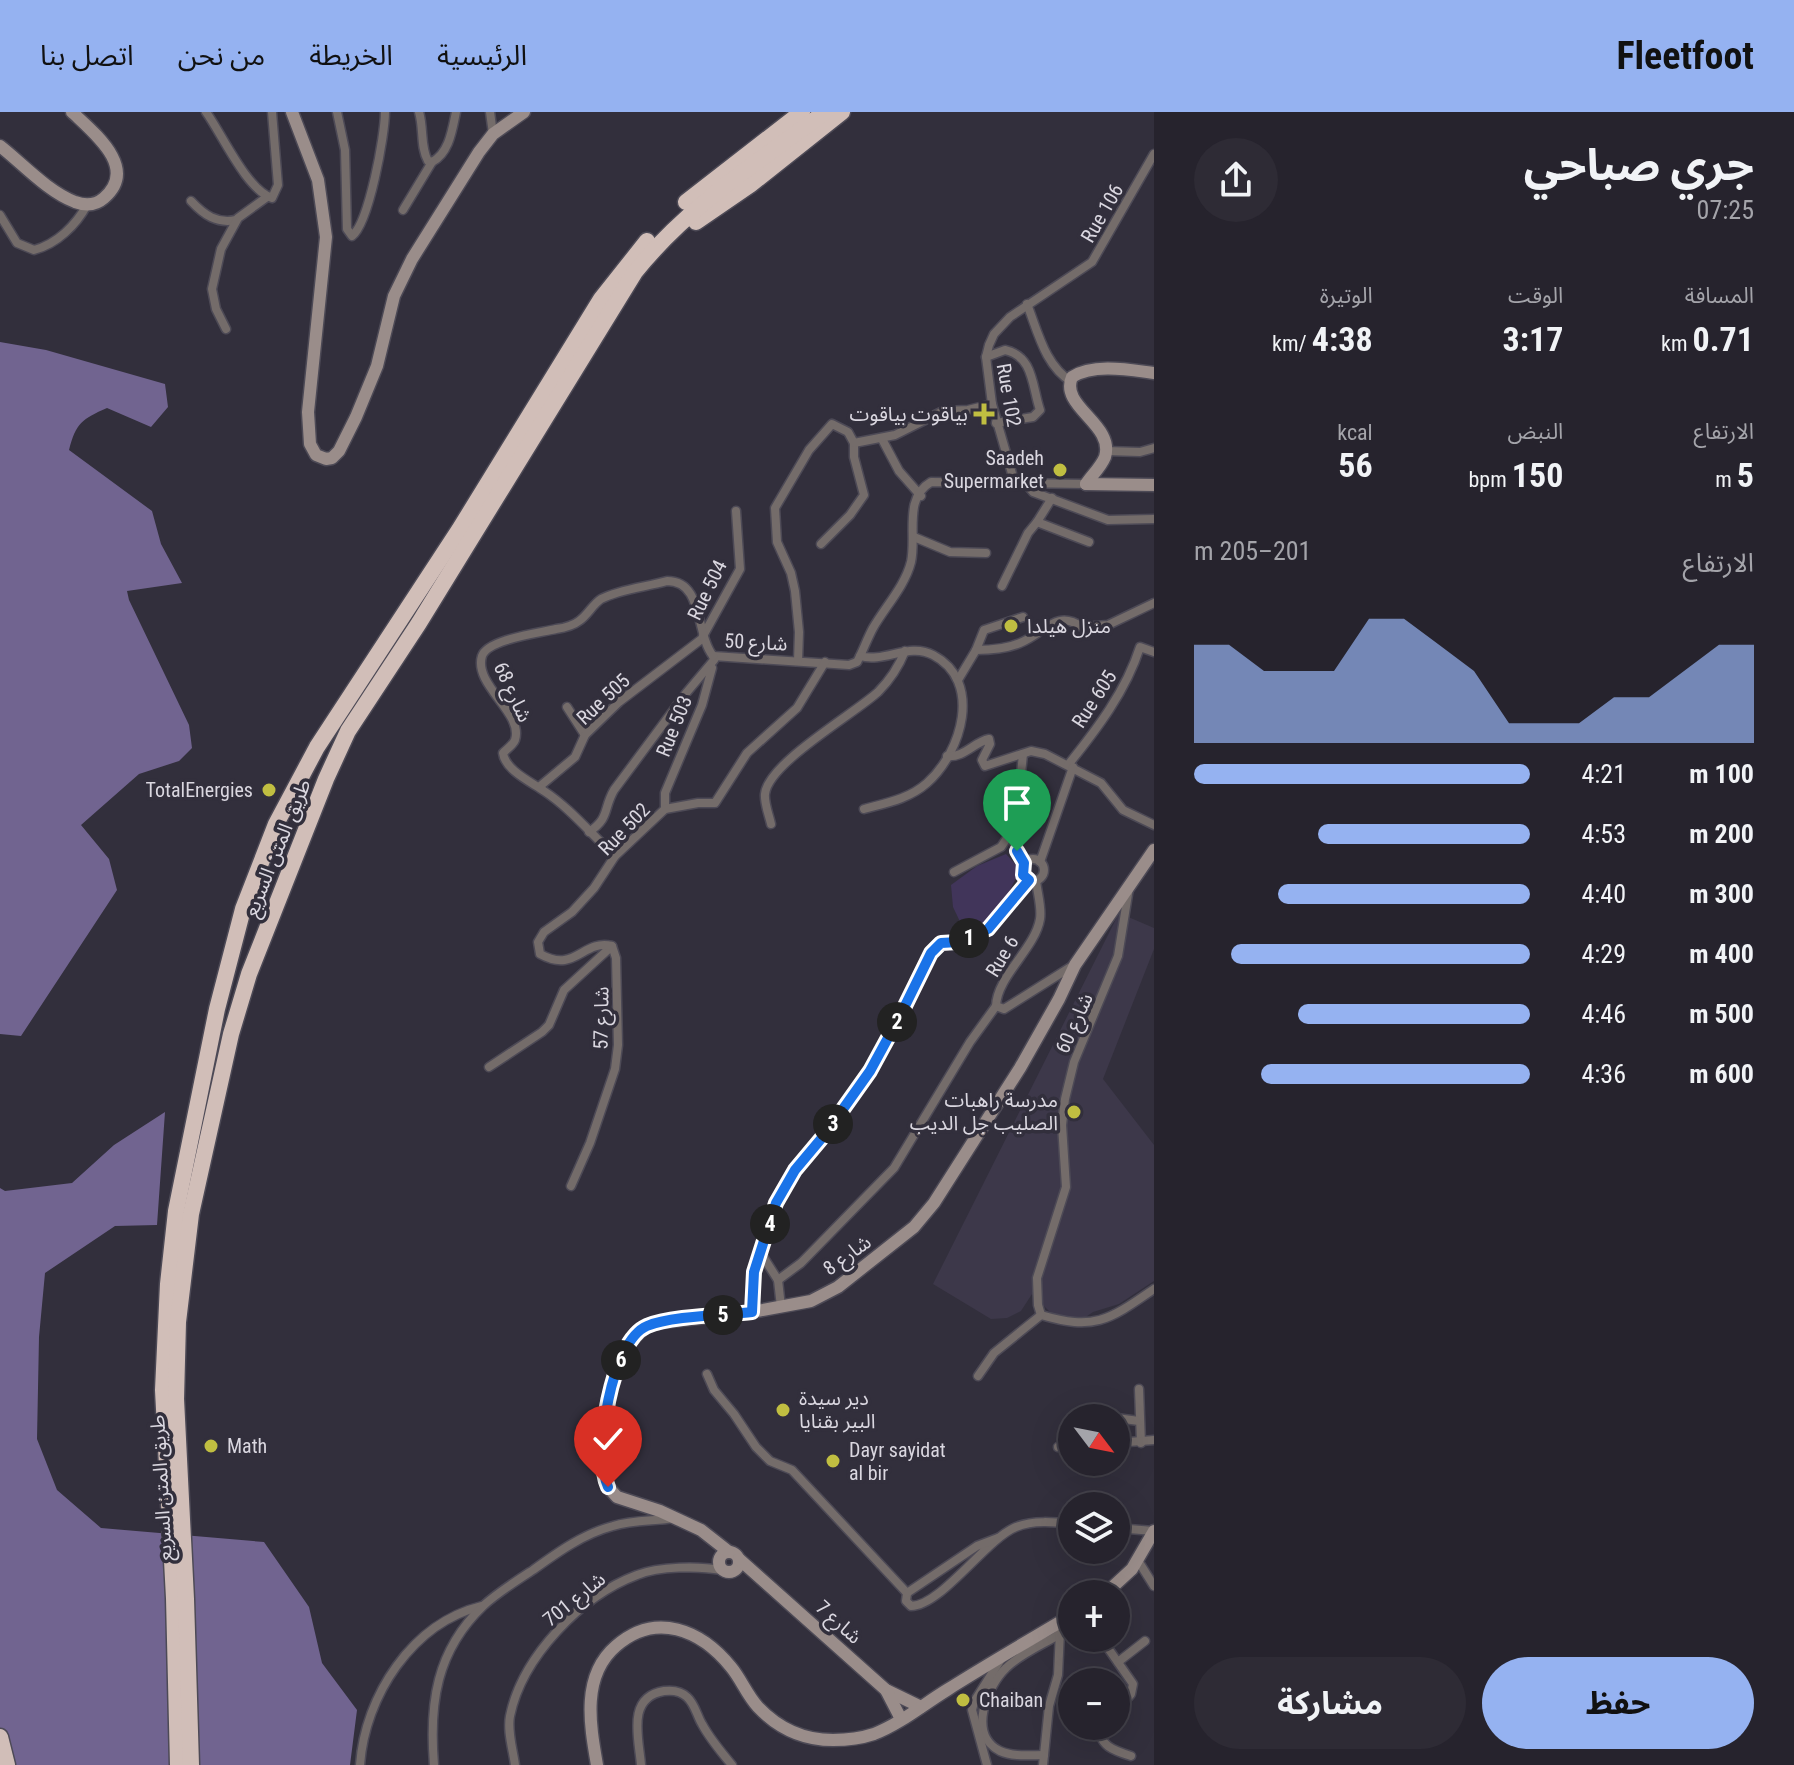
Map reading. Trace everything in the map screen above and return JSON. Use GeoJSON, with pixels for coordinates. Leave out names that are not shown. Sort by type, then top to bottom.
{"type":"FeatureCollection","features":[{"type":"Feature","properties":{"kind":"highway","name":"طريق المتن السريع"},"geometry":{"type":"LineString","coordinates":[[178,1765],[174,1598],[163,1390],[168,1284],[176,1211],[213,1025],[243,909],[276,824],[317,747],[459,530],[601,299],[630,260],[675,211],[802,112]]}},
{"type":"Feature","properties":{"kind":"highway","name":"طريق المتن السريع"},"geometry":{"type":"LineString","coordinates":[[191,1765],[176,1399],[181,1289],[191,1214],[231,1034],[249,974],[348,731],[419,623],[625,289],[652,251],[707,197],[825,112]]}},
{"type":"Feature","properties":{"kind":"highway"},"geometry":{"type":"LineString","coordinates":[[625,289],[706,213],[750,185],[842,112]]}},
{"type":"Feature","properties":{"kind":"highway"},"geometry":{"type":"LineString","coordinates":[[243,909],[271,917]]}},
{"type":"Feature","properties":{"kind":"highway"},"geometry":{"type":"LineString","coordinates":[[0,1737],[7,1765]]}},
{"type":"Feature","properties":{"kind":"street"},"geometry":{"type":"LineString","coordinates":[[0,146],[75,202],[97,204],[112,191],[117,181],[116,164],[96,135],[72,112]]}},
{"type":"Feature","properties":{"kind":"street"},"geometry":{"type":"LineString","coordinates":[[206,112],[237,161],[267,197]]}},
{"type":"Feature","properties":{"kind":"street"},"geometry":{"type":"LineString","coordinates":[[226,329],[213,298],[213,277],[225,238],[236,220],[274,195],[278,185],[272,112]]}},
{"type":"Feature","properties":{"kind":"street"},"geometry":{"type":"LineString","coordinates":[[292,112],[318,180],[326,237],[308,412],[310,444],[316,455],[326,459],[339,451],[372,381],[388,314],[407,268],[460,178],[493,134],[524,112]]}},
{"type":"Feature","properties":{"kind":"street"},"geometry":{"type":"LineString","coordinates":[[337,112],[345,150],[347,229],[352,236],[360,225],[382,151],[385,112]]}},
{"type":"Feature","properties":{"kind":"street"},"geometry":{"type":"LineString","coordinates":[[419,112],[423,123],[424,153],[432,162]]}},
{"type":"Feature","properties":{"kind":"street"},"geometry":{"type":"LineString","coordinates":[[403,210],[432,162],[440,157],[448,143],[456,112]]}},
{"type":"Feature","properties":{"kind":"street"},"geometry":{"type":"LineString","coordinates":[[490,112],[493,134]]}},
{"type":"Feature","properties":{"kind":"street","name":"Rue 106"},"geometry":{"type":"LineString","coordinates":[[1027,304],[1092,262],[1154,154]]}},
{"type":"Feature","properties":{"kind":"street"},"geometry":{"type":"LineString","coordinates":[[191,201],[201,212],[219,221],[236,220]]}},
{"type":"Feature","properties":{"kind":"street"},"geometry":{"type":"LineString","coordinates":[[0,215],[17,243],[34,250],[52,242],[64,232],[87,205]]}},
{"type":"Feature","properties":{"kind":"street"},"geometry":{"type":"LineString","coordinates":[[1027,304],[1050,363],[1073,382],[1077,401],[1102,433],[1106,451],[1100,466],[1086,484]]}},
{"type":"Feature","properties":{"kind":"street","name":"Rue 102"},"geometry":{"type":"LineString","coordinates":[[1015,484],[996,423],[986,357],[994,334],[1027,304]]}},
{"type":"Feature","properties":{"kind":"street"},"geometry":{"type":"LineString","coordinates":[[986,357],[1005,350],[1018,355],[1034,377],[1040,410],[1033,417],[996,423]]}},
{"type":"Feature","properties":{"kind":"street"},"geometry":{"type":"LineString","coordinates":[[1073,382],[1094,371],[1123,369],[1154,373]]}},
{"type":"Feature","properties":{"kind":"street"},"geometry":{"type":"LineString","coordinates":[[854,443],[882,439],[943,411],[968,410],[992,404]]}},
{"type":"Feature","properties":{"kind":"street"},"geometry":{"type":"LineString","coordinates":[[798,661],[795,591],[791,573],[777,542],[775,508],[809,450],[832,424],[848,432],[854,443],[854,457],[864,495],[850,515],[821,544]]}},
{"type":"Feature","properties":{"kind":"street"},"geometry":{"type":"LineString","coordinates":[[860,656],[908,572],[918,520],[920,495],[899,471],[882,439]]}},
{"type":"Feature","properties":{"kind":"street"},"geometry":{"type":"LineString","coordinates":[[1106,451],[1140,452],[1154,448]]}},
{"type":"Feature","properties":{"kind":"street","name":"Rue 102"},"geometry":{"type":"LineString","coordinates":[[1005,483],[1007,461]]}},
{"type":"Feature","properties":{"kind":"street"},"geometry":{"type":"LineString","coordinates":[[920,495],[953,481],[1027,485],[1154,485]]}},
{"type":"Feature","properties":{"kind":"street"},"geometry":{"type":"LineString","coordinates":[[1027,485],[1033,492],[1108,520],[1154,519]]}},
{"type":"Feature","properties":{"kind":"street"},"geometry":{"type":"LineString","coordinates":[[1002,586],[1025,538],[1052,498]]}},
{"type":"Feature","properties":{"kind":"street","name":"Rue 504"},"geometry":{"type":"LineString","coordinates":[[703,637],[740,569],[736,511]]}},
{"type":"Feature","properties":{"kind":"street"},"geometry":{"type":"LineString","coordinates":[[1037,522],[1089,542]]}},
{"type":"Feature","properties":{"kind":"street"},"geometry":{"type":"LineString","coordinates":[[914,532],[950,552],[986,553]]}},
{"type":"Feature","properties":{"kind":"street","name":"شارع 50"},"geometry":{"type":"LineString","coordinates":[[498,644],[578,622],[594,604],[616,593],[667,581],[682,583],[691,593],[703,637],[714,658],[849,665],[857,662],[860,656],[879,659],[905,651]]}},
{"type":"Feature","properties":{"kind":"street"},"geometry":{"type":"LineString","coordinates":[[976,650],[995,650],[1022,643],[1058,621],[1069,619],[1075,620],[1079,626],[1100,627],[1154,603]]}},
{"type":"Feature","properties":{"kind":"street"},"geometry":{"type":"LineString","coordinates":[[958,680],[984,630],[1023,617]]}},
{"type":"Feature","properties":{"kind":"street","name":"Rue 505"},"geometry":{"type":"LineString","coordinates":[[539,787],[575,757],[585,735],[619,702],[703,637]]}},
{"type":"Feature","properties":{"kind":"street","name":"شارع 68"},"geometry":{"type":"LineString","coordinates":[[498,644],[486,649],[482,665],[492,691],[508,710],[515,731],[514,741],[502,756],[525,780],[539,787]]}},
{"type":"Feature","properties":{"kind":"street","name":"Rue 605"},"geometry":{"type":"LineString","coordinates":[[1040,862],[1070,766],[1111,707],[1140,647],[1154,652]]}},
{"type":"Feature","properties":{"kind":"street"},"geometry":{"type":"LineString","coordinates":[[771,824],[765,792],[788,760],[874,695],[895,672],[905,651],[926,651],[949,666],[958,680],[963,703],[962,715],[947,756],[934,775],[917,790],[897,800],[864,809]]}},
{"type":"Feature","properties":{"kind":"street"},"geometry":{"type":"LineString","coordinates":[[589,832],[605,819],[608,801],[614,790],[714,658]]}},
{"type":"Feature","properties":{"kind":"street","name":"Rue 503"},"geometry":{"type":"LineString","coordinates":[[665,809],[665,793],[702,705],[714,658]]}},
{"type":"Feature","properties":{"kind":"street"},"geometry":{"type":"LineString","coordinates":[[949,666],[970,660]]}},
{"type":"Feature","properties":{"kind":"street","name":"Rue 502"},"geometry":{"type":"LineString","coordinates":[[612,946],[602,944],[569,960],[551,960],[540,954],[538,947],[544,932],[582,902],[615,856],[665,809],[715,803],[747,753],[797,708],[825,662]]}},
{"type":"Feature","properties":{"kind":"street"},"geometry":{"type":"LineString","coordinates":[[567,707],[585,735]]}},
{"type":"Feature","properties":{"kind":"street"},"geometry":{"type":"LineString","coordinates":[[947,756],[957,756],[989,739],[990,744],[982,760],[985,766],[1031,751],[1045,754],[1101,783],[1123,810],[1154,825]]}},
{"type":"Feature","properties":{"kind":"street"},"geometry":{"type":"LineString","coordinates":[[954,872],[1001,847],[1011,832],[1018,803],[1023,754]]}},
{"type":"Feature","properties":{"kind":"street"},"geometry":{"type":"LineString","coordinates":[[539,787],[615,856]]}},
{"type":"Feature","properties":{"kind":"street"},"geometry":{"type":"LineString","coordinates":[[1011,832],[1024,863],[1023,875],[1033,880]]}},
{"type":"Feature","properties":{"kind":"street"},"geometry":{"type":"LineString","coordinates":[[1001,847],[1017,851]]}},
{"type":"Feature","properties":{"kind":"street","name":"شارع 8"},"geometry":{"type":"LineString","coordinates":[[727,1562],[715,1540],[675,1518],[617,1497],[604,1479],[601,1433],[610,1391],[630,1342],[646,1326],[811,1301],[838,1287],[890,1249],[921,1221],[1020,1068],[1075,965],[1154,850]]}},
{"type":"Feature","properties":{"kind":"street"},"geometry":{"type":"LineString","coordinates":[[752,1312],[752,1282],[776,1203],[787,1182],[870,1071],[931,953],[941,943],[958,942],[988,929],[1043,872],[1040,862],[1034,859],[1024,863]]}},
{"type":"Feature","properties":{"kind":"street","name":"Rue 6"},"geometry":{"type":"LineString","coordinates":[[1033,880],[1040,920],[999,993],[996,1006],[1004,1009],[1013,1006],[1034,989],[1075,965]]}},
{"type":"Feature","properties":{"kind":"street","name":"شارع 60"},"geometry":{"type":"LineString","coordinates":[[1041,1315],[1037,1278],[1066,1187],[1062,1125],[1065,1099],[1074,1062],[1118,956],[1130,885]]}},
{"type":"Feature","properties":{"kind":"street"},"geometry":{"type":"LineString","coordinates":[[489,1067],[542,1032],[549,1025],[564,990],[612,946]]}},
{"type":"Feature","properties":{"kind":"street","name":"شارع 57"},"geometry":{"type":"LineString","coordinates":[[571,1186],[595,1130],[615,1069],[619,996],[612,946]]}},
{"type":"Feature","properties":{"kind":"street"},"geometry":{"type":"LineString","coordinates":[[778,1280],[801,1263],[894,1168],[970,1042],[996,1006]]}},
{"type":"Feature","properties":{"kind":"street"},"geometry":{"type":"LineString","coordinates":[[762,1255],[778,1280],[781,1307]]}},
{"type":"Feature","properties":{"kind":"street"},"geometry":{"type":"LineString","coordinates":[[978,1376],[994,1353],[1041,1315],[1074,1324],[1090,1324],[1112,1316],[1154,1289]]}},
{"type":"Feature","properties":{"kind":"street"},"geometry":{"type":"LineString","coordinates":[[707,1374],[714,1390],[764,1456],[792,1470],[907,1593]]}},
{"type":"Feature","properties":{"kind":"street"},"geometry":{"type":"LineString","coordinates":[[1139,1389],[1141,1443]]}},
{"type":"Feature","properties":{"kind":"street"},"geometry":{"type":"LineString","coordinates":[[1130,1420],[1139,1421]]}},
{"type":"Feature","properties":{"kind":"street"},"geometry":{"type":"LineString","coordinates":[[1130,1443],[1154,1440]]}},
{"type":"Feature","properties":{"kind":"street"},"geometry":{"type":"LineString","coordinates":[[434,1765],[431,1728],[440,1673],[452,1645],[483,1606],[563,1549],[590,1534],[617,1525],[675,1518]]}},
{"type":"Feature","properties":{"kind":"street"},"geometry":{"type":"LineString","coordinates":[[999,1538],[977,1546],[907,1593],[906,1601],[914,1607],[921,1605],[1011,1529],[1029,1523],[1058,1524]]}},
{"type":"Feature","properties":{"kind":"street"},"geometry":{"type":"LineString","coordinates":[[1123,1580],[1154,1531],[1130,1529]]}},
{"type":"Feature","properties":{"kind":"street"},"geometry":{"type":"LineString","coordinates":[[1137,1559],[1154,1586]]}},
{"type":"Feature","properties":{"kind":"street","name":"شارع 701"},"geometry":{"type":"LineString","coordinates":[[515,1765],[509,1719],[517,1693],[547,1643],[563,1624],[608,1589],[639,1574],[727,1562]]}},
{"type":"Feature","properties":{"kind":"street","name":"شارع 7"},"geometry":{"type":"LineString","coordinates":[[727,1562],[766,1583],[886,1690]]}},
{"type":"Feature","properties":{"kind":"street"},"geometry":{"type":"LineString","coordinates":[[360,1765],[363,1732],[383,1686],[411,1651],[449,1620],[461,1611],[483,1606]]}},
{"type":"Feature","properties":{"kind":"street"},"geometry":{"type":"LineString","coordinates":[[449,1620],[462,1630]]}},
{"type":"Feature","properties":{"kind":"street"},"geometry":{"type":"LineString","coordinates":[[597,1765],[590,1695],[602,1662],[612,1648],[625,1638],[661,1626],[691,1633],[714,1649],[732,1668],[755,1704],[773,1721],[796,1734],[816,1739],[854,1739],[875,1733],[1004,1655],[1058,1629]]}},
{"type":"Feature","properties":{"kind":"street"},"geometry":{"type":"LineString","coordinates":[[1058,1629],[1005,1668],[986,1698],[983,1713],[986,1734],[1001,1751],[1043,1760],[1059,1652]]}},
{"type":"Feature","properties":{"kind":"street"},"geometry":{"type":"LineString","coordinates":[[1118,1662],[1145,1641]]}},
{"type":"Feature","properties":{"kind":"street"},"geometry":{"type":"LineString","coordinates":[[1111,1652],[1122,1668]]}},
{"type":"Feature","properties":{"kind":"street"},"geometry":{"type":"LineString","coordinates":[[987,1765],[972,1710],[1004,1655]]}},
{"type":"Feature","properties":{"kind":"street"},"geometry":{"type":"LineString","coordinates":[[886,1690],[921,1707]]}},
{"type":"Feature","properties":{"kind":"street"},"geometry":{"type":"LineString","coordinates":[[886,1690],[901,1719]]}},
{"type":"Feature","properties":{"kind":"street"},"geometry":{"type":"LineString","coordinates":[[641,1765],[636,1725],[640,1707],[651,1695],[671,1691],[685,1694],[690,1700],[702,1724],[732,1765]]}},
{"type":"Feature","properties":{"kind":"street"},"geometry":{"type":"LineString","coordinates":[[1102,1740],[1109,1747],[1131,1756]]}},
{"type":"Feature","properties":{"kind":"shaded area"},"geometry":{"type":"Polygon","coordinates":[[[0,342],[46,350],[165,384],[168,407],[151,427],[107,408],[81,423],[69,450],[152,511],[161,544],[182,583],[127,591],[189,725],[192,748],[179,761],[139,774],[81,825],[109,859],[117,890],[21,1036],[0,1034],[0,342]]]}},
{"type":"Feature","properties":{"kind":"shaded area"},"geometry":{"type":"Polygon","coordinates":[[[1006,854],[1016,865],[1017,876],[1001,908],[990,923],[964,930],[953,907],[951,885],[977,866],[1006,854]]]}},
{"type":"Feature","properties":{"kind":"shaded area","name":"مدرسة راهبات الصليب جل الديب"},"geometry":{"type":"Polygon","coordinates":[[[1119,913],[1154,928],[1154,949],[1103,1079],[1154,1145],[1154,1281],[1119,1304],[1093,1312],[1080,1321],[1055,1317],[1032,1294],[1021,1311],[1007,1318],[991,1319],[933,1284],[1119,913]]]}},
{"type":"Feature","properties":{"kind":"shaded area"},"geometry":{"type":"Polygon","coordinates":[[[165,1112],[157,1225],[115,1226],[45,1273],[39,1337],[37,1439],[57,1490],[101,1528],[264,1542],[309,1607],[322,1663],[357,1710],[350,1765],[0,1765],[0,1188],[5,1191],[72,1183],[114,1145],[165,1112]]]}},
{"type":"Feature","properties":{"kind":"place","name":"بياقوت بياقوت"},"geometry":{"type":"Point","coordinates":[984,414]}},
{"type":"Feature","properties":{"kind":"place","name":"Saadeh Supermarket"},"geometry":{"type":"Point","coordinates":[1060,470]}},
{"type":"Feature","properties":{"kind":"place","name":"منزل هيلدا"},"geometry":{"type":"Point","coordinates":[1011,626]}},
{"type":"Feature","properties":{"kind":"place","name":"TotalEnergies"},"geometry":{"type":"Point","coordinates":[269,790]}},
{"type":"Feature","properties":{"kind":"place","name":"مدرسة راهبات الصليب جل الديب"},"geometry":{"type":"Point","coordinates":[1074,1112]}},
{"type":"Feature","properties":{"kind":"place","name":"دير سيدة البير بقنايا"},"geometry":{"type":"Point","coordinates":[783,1410]}},
{"type":"Feature","properties":{"kind":"place","name":"Math"},"geometry":{"type":"Point","coordinates":[211,1446]}},
{"type":"Feature","properties":{"kind":"place","name":"Dayr sayidat al bir"},"geometry":{"type":"Point","coordinates":[833,1461]}},
{"type":"Feature","properties":{"kind":"place","name":"Chaiban"},"geometry":{"type":"Point","coordinates":[963,1700]}},
{"type":"Feature","properties":{"kind":"route"},"geometry":{"type":"LineString","coordinates":[[608,1487],[601,1463],[601,1433],[610,1391],[630,1342],[646,1326],[662,1322],[752,1312],[754,1272],[762,1255],[776,1203],[787,1182],[870,1071],[926,960],[937,945],[958,942],[988,929],[1029,880],[1023,875],[1024,863],[1017,851]]}}]}
